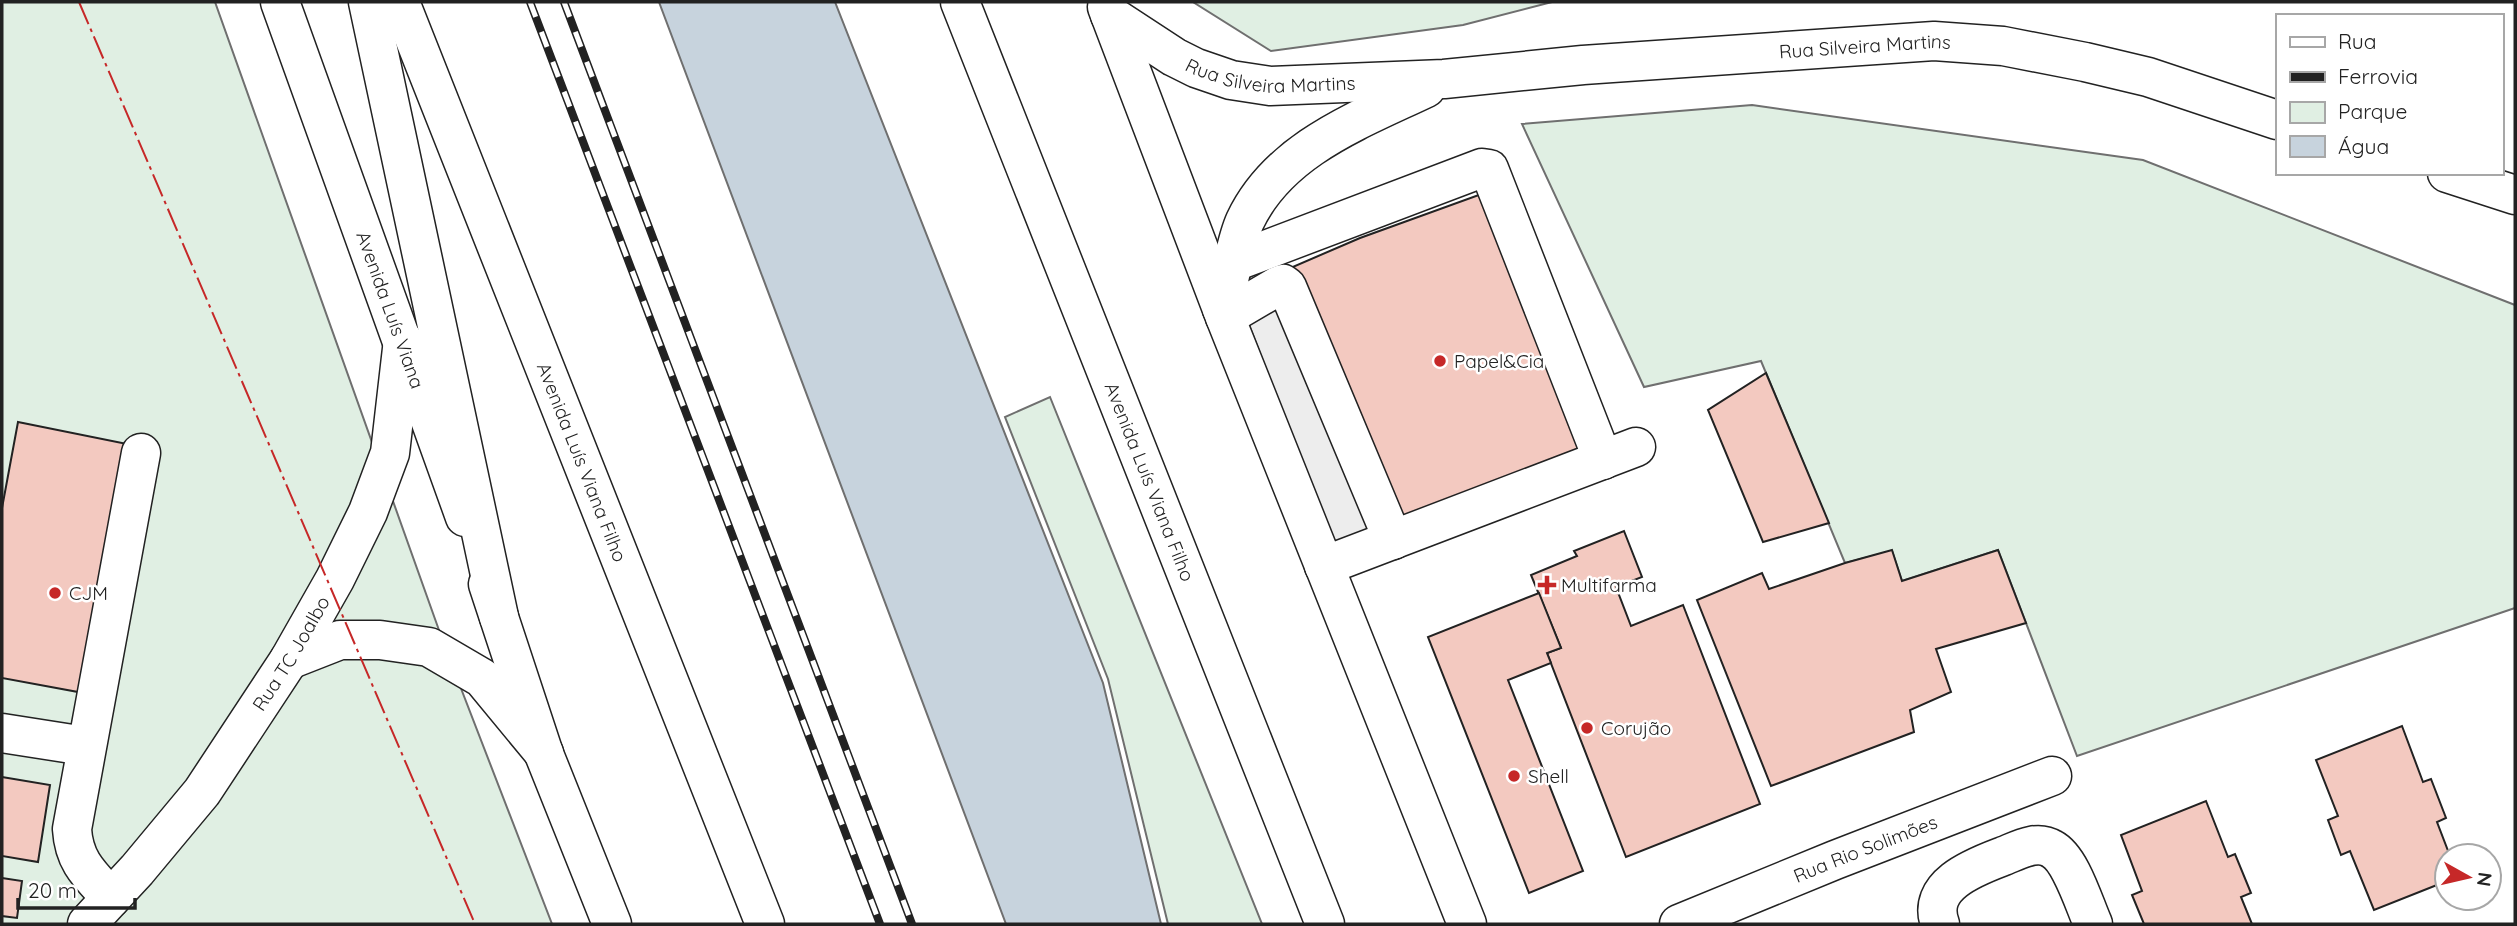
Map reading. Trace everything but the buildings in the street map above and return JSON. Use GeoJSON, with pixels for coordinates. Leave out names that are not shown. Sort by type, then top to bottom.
{"type":"FeatureCollection","features":[{"type":"Feature","properties":{"kind":"main road","name":"Avenida Luís Viana"},"geometry":{"type":"LineString","coordinates":[[280,2],[403,340],[499,617]]}},
{"type":"Feature","properties":{"kind":"main road"},"geometry":{"type":"LineString","coordinates":[[368,2],[499,617],[544,754],[612,924]]}},
{"type":"Feature","properties":{"kind":"main road","name":"Avenida Luís Viana Filho"},"geometry":{"type":"LineString","coordinates":[[400,2],[765,924]]}},
{"type":"Feature","properties":{"kind":"main road"},"geometry":{"type":"LineString","coordinates":[[1108,8],[1224,313],[1467,924]]}},
{"type":"Feature","properties":{"kind":"main road","name":"Rua Silveira Martins"},"geometry":{"type":"LineString","coordinates":[[1108,8],[1174,57],[1196,68],[1231,80],[1270,86],[1444,79],[1583,65],[1934,41],[2003,46],[2085,62],[2148,77],[2276,120]]}},
{"type":"Feature","properties":{"kind":"main road","name":"Avenida Luís Viana Filho"},"geometry":{"type":"LineString","coordinates":[[968,12],[1325,924]]}},
{"type":"Feature","properties":{"kind":"main road","name":"Rua Silveira Martins"},"geometry":{"type":"LineString","coordinates":[[1224,313],[1244,223],[1264,189],[1293,160],[1346,125],[1444,79]]}},
{"type":"Feature","properties":{"kind":"main road"},"geometry":{"type":"LineString","coordinates":[[1234,262],[1482,169],[1489,169],[1620,453],[1324,566]]}},
{"type":"Feature","properties":{"kind":"main road"},"geometry":{"type":"LineString","coordinates":[[2452,175],[2515,195]]}},
{"type":"Feature","properties":{"kind":"main road"},"geometry":{"type":"LineString","coordinates":[[1224,313],[1278,286],[1283,284],[1287,287],[1393,540]]}},
{"type":"Feature","properties":{"kind":"main road","name":"Rua TC Joalbo"},"geometry":{"type":"LineString","coordinates":[[99,911],[202,792],[289,660],[335,579],[368,512],[390,453],[403,340]]}},
{"type":"Feature","properties":{"kind":"main road"},"geometry":{"type":"LineString","coordinates":[[99,911],[73,848],[73,816],[141,453]]}},
{"type":"Feature","properties":{"kind":"main road"},"geometry":{"type":"LineString","coordinates":[[289,660],[340,640],[380,640],[429,647],[482,678],[544,754]]}},
{"type":"Feature","properties":{"kind":"main road"},"geometry":{"type":"LineString","coordinates":[[2,733],[85,747]]}},
{"type":"Feature","properties":{"kind":"main road","name":"Rua Rio Solimões"},"geometry":{"type":"LineString","coordinates":[[1679,924],[2052,776]]}},
{"type":"Feature","properties":{"kind":"main road"},"geometry":{"type":"LineString","coordinates":[[1940,924],[1937,904],[1958,876],[2031,845],[2041,844],[2059,854],[2093,924]]}},
{"type":"Feature","properties":{"kind":"green space"},"geometry":{"type":"Polygon","coordinates":[[[2,2],[215,2],[445,647],[552,924],[2,924],[2,2]]]}},
{"type":"Feature","properties":{"kind":"green space"},"geometry":{"type":"Polygon","coordinates":[[[1193,2],[1552,2],[1463,25],[1271,51],[1193,2]]]}},
{"type":"Feature","properties":{"kind":"green space"},"geometry":{"type":"Polygon","coordinates":[[[1752,105],[2143,160],[2515,305],[2515,608],[2077,756],[1998,550],[1902,581],[1892,551],[1845,563],[1761,361],[1644,387],[1522,124],[1752,105]]]}},
{"type":"Feature","properties":{"kind":"green space"},"geometry":{"type":"Polygon","coordinates":[[[1050,397],[1262,924],[1168,924],[1108,679],[1005,417],[1050,397]]]}},
{"type":"Feature","properties":{"kind":"shaded area"},"geometry":{"type":"Polygon","coordinates":[[[1283,287],[1388,536],[1337,555],[1245,314],[1283,287]]]}},
{"type":"Feature","properties":{"kind":"water"},"geometry":{"type":"Polygon","coordinates":[[[659,2],[835,2],[1103,683],[1161,924],[1006,924],[659,2]]]}},
{"type":"Feature","properties":{"kind":"railway"},"geometry":{"type":"LineString","coordinates":[[530,2],[880,924]]}},
{"type":"Feature","properties":{"kind":"railway"},"geometry":{"type":"LineString","coordinates":[[564,2],[912,924]]}},
{"type":"Feature","properties":{"kind":"power"},"geometry":{"type":"LineString","coordinates":[[79,2],[475,924]]}},
{"type":"Feature","properties":{"kind":"place","name":"Papel&Cia"},"geometry":{"type":"Point","coordinates":[1440,361]}},
{"type":"Feature","properties":{"kind":"place","name":"Multifarma"},"geometry":{"type":"Point","coordinates":[1547,585]}},
{"type":"Feature","properties":{"kind":"place","name":"CJM"},"geometry":{"type":"Point","coordinates":[55,593]}},
{"type":"Feature","properties":{"kind":"place","name":"Corujão"},"geometry":{"type":"Point","coordinates":[1587,728]}},
{"type":"Feature","properties":{"kind":"place","name":"Shell"},"geometry":{"type":"Point","coordinates":[1514,776]}}]}
